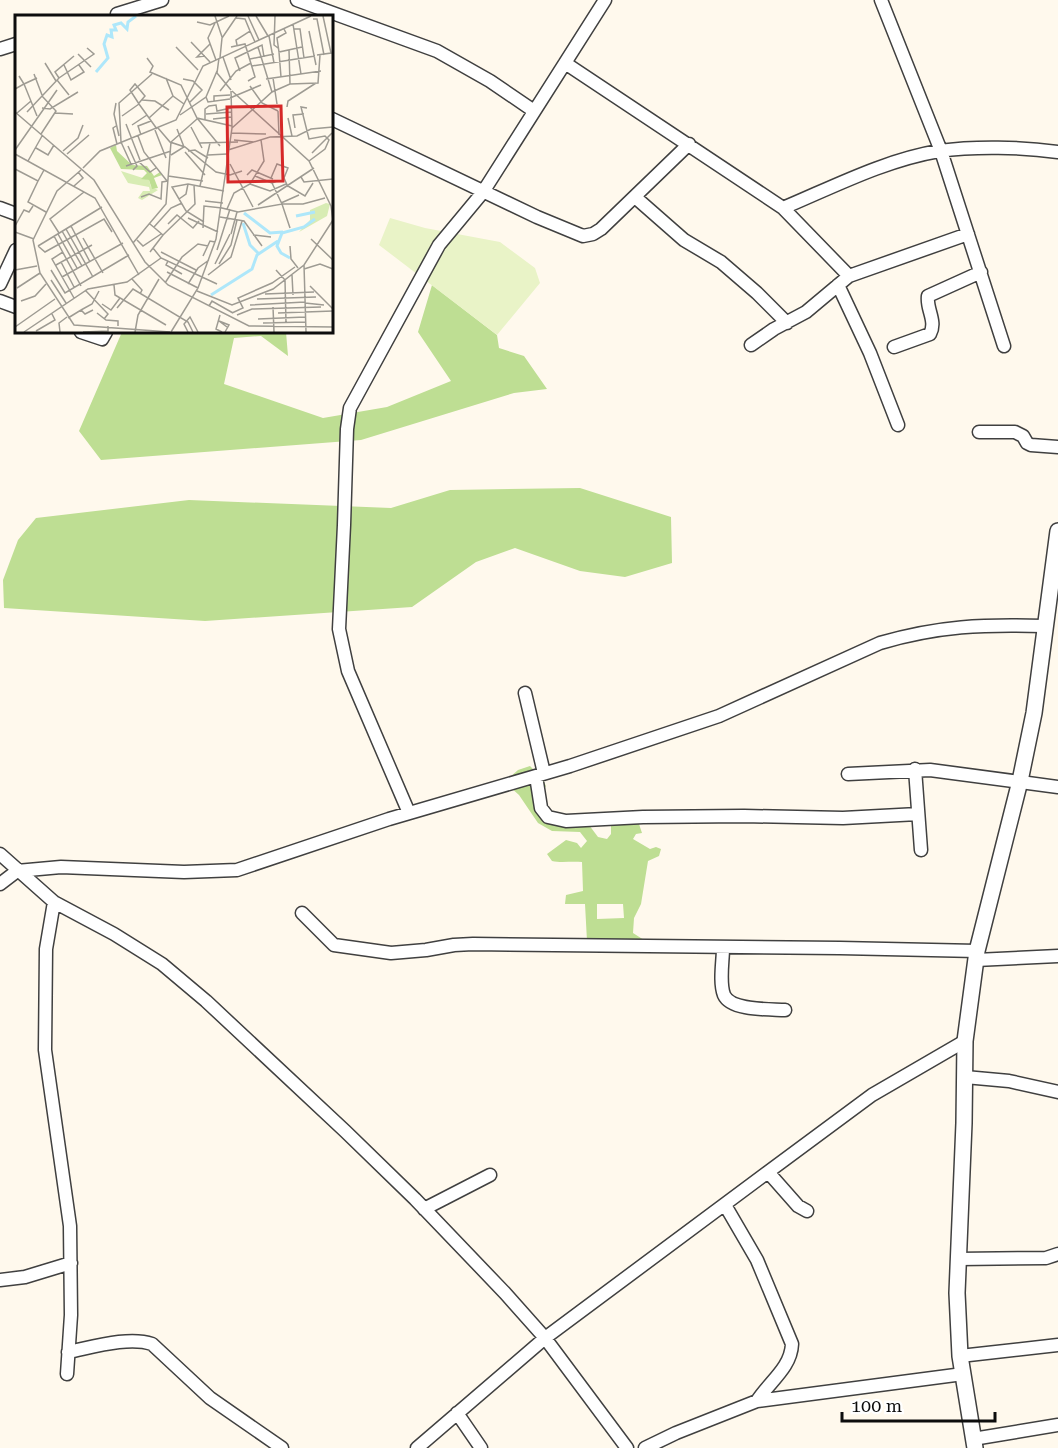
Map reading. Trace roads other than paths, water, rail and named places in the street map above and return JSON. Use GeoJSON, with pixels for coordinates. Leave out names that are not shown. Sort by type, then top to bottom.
{"type":"FeatureCollection","features":[{"type":"Feature","properties":{"kind":"street"},"geometry":{"type":"LineString","coordinates":[[119,15],[162,0]]}},
{"type":"Feature","properties":{"kind":"street"},"geometry":{"type":"LineString","coordinates":[[297,0],[437,51],[490,81],[534,111]]}},
{"type":"Feature","properties":{"kind":"street"},"geometry":{"type":"LineString","coordinates":[[409,813],[348,671],[339,629],[346,429],[350,408],[391,336],[425,268],[445,236],[483,192],[605,0]]}},
{"type":"Feature","properties":{"kind":"street"},"geometry":{"type":"LineString","coordinates":[[881,0],[941,151],[1004,346]]}},
{"type":"Feature","properties":{"kind":"street"},"geometry":{"type":"LineString","coordinates":[[0,49],[15,44]]}},
{"type":"Feature","properties":{"kind":"street"},"geometry":{"type":"LineString","coordinates":[[565,63],[783,208],[849,276]]}},
{"type":"Feature","properties":{"kind":"street"},"geometry":{"type":"LineString","coordinates":[[333,119],[537,217],[588,236],[601,229],[689,144]]}},
{"type":"Feature","properties":{"kind":"street"},"geometry":{"type":"LineString","coordinates":[[783,208],[858,176],[941,151],[1014,148],[1058,152]]}},
{"type":"Feature","properties":{"kind":"street"},"geometry":{"type":"LineString","coordinates":[[635,197],[684,240],[721,262],[757,292],[787,323]]}},
{"type":"Feature","properties":{"kind":"street"},"geometry":{"type":"LineString","coordinates":[[0,208],[15,214]]}},
{"type":"Feature","properties":{"kind":"street"},"geometry":{"type":"LineString","coordinates":[[751,345],[774,329],[806,312],[849,276],[968,234]]}},
{"type":"Feature","properties":{"kind":"street"},"geometry":{"type":"LineString","coordinates":[[0,284],[15,252]]}},
{"type":"Feature","properties":{"kind":"street"},"geometry":{"type":"LineString","coordinates":[[894,347],[930,334],[932,331],[928,296],[981,272]]}},
{"type":"Feature","properties":{"kind":"street"},"geometry":{"type":"LineString","coordinates":[[838,285],[870,354],[898,425]]}},
{"type":"Feature","properties":{"kind":"street"},"geometry":{"type":"LineString","coordinates":[[0,301],[15,307]]}},
{"type":"Feature","properties":{"kind":"street"},"geometry":{"type":"LineString","coordinates":[[84,333],[102,339],[105,333]]}},
{"type":"Feature","properties":{"kind":"street"},"geometry":{"type":"LineString","coordinates":[[979,432],[1015,432],[1023,436],[1031,445],[1058,447]]}},
{"type":"Feature","properties":{"kind":"street"},"geometry":{"type":"LineString","coordinates":[[1057,539],[1034,713],[1020,781],[976,956],[965,1041],[957,1293],[960,1356],[974,1443],[1058,1425]]}},
{"type":"Feature","properties":{"kind":"street"},"geometry":{"type":"LineString","coordinates":[[0,884],[17,871],[78,867],[184,872],[237,870],[409,813],[540,775],[718,716],[880,643],[949,627],[976,625],[1044,627]]}},
{"type":"Feature","properties":{"kind":"street"},"geometry":{"type":"LineString","coordinates":[[525,693],[540,775],[541,808],[548,817],[566,821],[643,817],[843,818],[918,814]]}},
{"type":"Feature","properties":{"kind":"street"},"geometry":{"type":"LineString","coordinates":[[915,769],[921,850]]}},
{"type":"Feature","properties":{"kind":"street"},"geometry":{"type":"LineString","coordinates":[[848,774],[915,769],[1058,787]]}},
{"type":"Feature","properties":{"kind":"street"},"geometry":{"type":"LineString","coordinates":[[0,854],[54,902],[114,934],[162,964],[206,1001],[345,1131],[505,1293],[545,1338],[627,1448]]}},
{"type":"Feature","properties":{"kind":"street"},"geometry":{"type":"LineString","coordinates":[[54,902],[46,949],[45,1050],[70,1226],[67,1374]]}},
{"type":"Feature","properties":{"kind":"street"},"geometry":{"type":"LineString","coordinates":[[302,913],[334,945],[391,953],[473,944],[840,948],[976,956],[1058,956]]}},
{"type":"Feature","properties":{"kind":"street"},"geometry":{"type":"LineString","coordinates":[[723,948],[725,997],[735,1005],[755,1009],[785,1010]]}},
{"type":"Feature","properties":{"kind":"street"},"geometry":{"type":"LineString","coordinates":[[417,1448],[545,1338],[768,1172],[872,1095],[965,1041]]}},
{"type":"Feature","properties":{"kind":"street"},"geometry":{"type":"LineString","coordinates":[[965,1077],[1009,1081],[1058,1092]]}},
{"type":"Feature","properties":{"kind":"street"},"geometry":{"type":"LineString","coordinates":[[768,1172],[798,1206],[807,1211]]}},
{"type":"Feature","properties":{"kind":"street"},"geometry":{"type":"LineString","coordinates":[[424,1209],[490,1175]]}},
{"type":"Feature","properties":{"kind":"street"},"geometry":{"type":"LineString","coordinates":[[725,1205],[758,1260],[792,1344],[787,1365],[757,1401]]}},
{"type":"Feature","properties":{"kind":"street"},"geometry":{"type":"LineString","coordinates":[[958,1259],[1046,1258],[1058,1254]]}},
{"type":"Feature","properties":{"kind":"street"},"geometry":{"type":"LineString","coordinates":[[0,1280],[25,1277],[71,1263]]}},
{"type":"Feature","properties":{"kind":"street"},"geometry":{"type":"LineString","coordinates":[[68,1352],[131,1341],[152,1344],[210,1398],[282,1448]]}},
{"type":"Feature","properties":{"kind":"street"},"geometry":{"type":"LineString","coordinates":[[960,1356],[1058,1345]]}},
{"type":"Feature","properties":{"kind":"street"},"geometry":{"type":"LineString","coordinates":[[645,1448],[757,1401],[963,1374]]}},
{"type":"Feature","properties":{"kind":"street"},"geometry":{"type":"LineString","coordinates":[[457,1413],[481,1448]]}}]}
